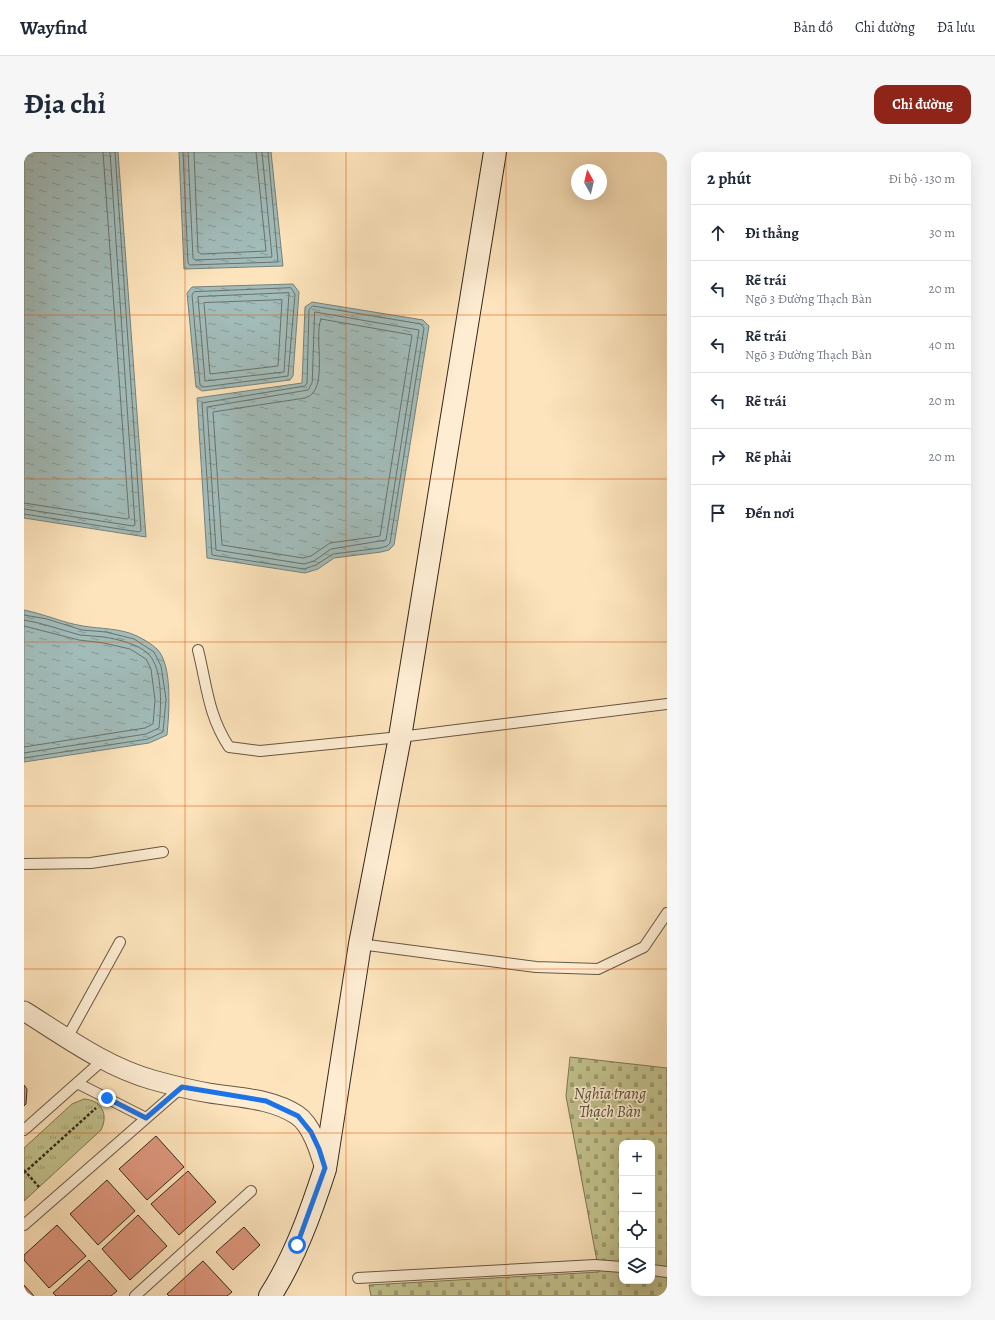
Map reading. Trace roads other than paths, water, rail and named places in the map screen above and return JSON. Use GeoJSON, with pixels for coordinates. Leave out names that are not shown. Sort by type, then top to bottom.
{"type":"FeatureCollection","features":[{"type":"Feature","properties":{"kind":"street"},"geometry":{"type":"LineString","coordinates":[[270,1296],[297,1245],[314,1202],[325,1168],[360,944],[400,737],[495,152]]}},
{"type":"Feature","properties":{"kind":"street"},"geometry":{"type":"LineString","coordinates":[[24,1011],[104,1059],[151,1080],[182,1087],[266,1101],[298,1116],[311,1132],[319,1149],[325,1168]]}},
{"type":"Feature","properties":{"kind":"lane"},"geometry":{"type":"LineString","coordinates":[[198,650],[210,708],[218,730],[229,746],[260,751],[400,737],[667,704]]}},
{"type":"Feature","properties":{"kind":"lane"},"geometry":{"type":"LineString","coordinates":[[24,864],[91,864],[163,852]]}},
{"type":"Feature","properties":{"kind":"lane"},"geometry":{"type":"LineString","coordinates":[[360,944],[536,967],[598,969],[644,947],[667,913]]}},
{"type":"Feature","properties":{"kind":"lane"},"geometry":{"type":"LineString","coordinates":[[67,1038],[120,942]]}},
{"type":"Feature","properties":{"kind":"lane"},"geometry":{"type":"LineString","coordinates":[[24,1130],[104,1059]]}},
{"type":"Feature","properties":{"kind":"lane"},"geometry":{"type":"LineString","coordinates":[[77,1083],[146,1118]]}},
{"type":"Feature","properties":{"kind":"lane"},"geometry":{"type":"LineString","coordinates":[[24,1225],[182,1087]]}},
{"type":"Feature","properties":{"kind":"lane"},"geometry":{"type":"LineString","coordinates":[[135,1296],[251,1191]]}},
{"type":"Feature","properties":{"kind":"lane"},"geometry":{"type":"LineString","coordinates":[[358,1278],[595,1265],[619,1267]]}},
{"type":"Feature","properties":{"kind":"lane"},"geometry":{"type":"LineString","coordinates":[[655,1270],[667,1272]]}},
{"type":"Feature","properties":{"kind":"water"},"geometry":{"type":"Polygon","coordinates":[[[24,152],[118,152],[146,537],[24,518],[24,152]]]}},
{"type":"Feature","properties":{"kind":"water"},"geometry":{"type":"Polygon","coordinates":[[[179,152],[271,152],[283,266],[184,269],[179,152]]]}},
{"type":"Feature","properties":{"kind":"water"},"geometry":{"type":"Polygon","coordinates":[[[293,284],[299,292],[293,376],[290,380],[202,391],[196,387],[187,293],[192,287],[293,284]]]}},
{"type":"Feature","properties":{"kind":"water"},"geometry":{"type":"Polygon","coordinates":[[[312,302],[423,320],[429,326],[394,545],[389,550],[381,552],[334,558],[318,569],[305,573],[207,558],[197,398],[302,383],[305,307],[312,302]]]}},
{"type":"Feature","properties":{"kind":"water"},"geometry":{"type":"Polygon","coordinates":[[[24,610],[76,625],[124,631],[137,636],[155,647],[162,656],[166,666],[168,678],[169,715],[167,735],[149,743],[24,762],[24,610]]]}},
{"type":"Feature","properties":{"kind":"park label","name":"Nghĩa trang Thạch Bàn"},"geometry":{"type":"Point","coordinates":[610,1103]}}]}
